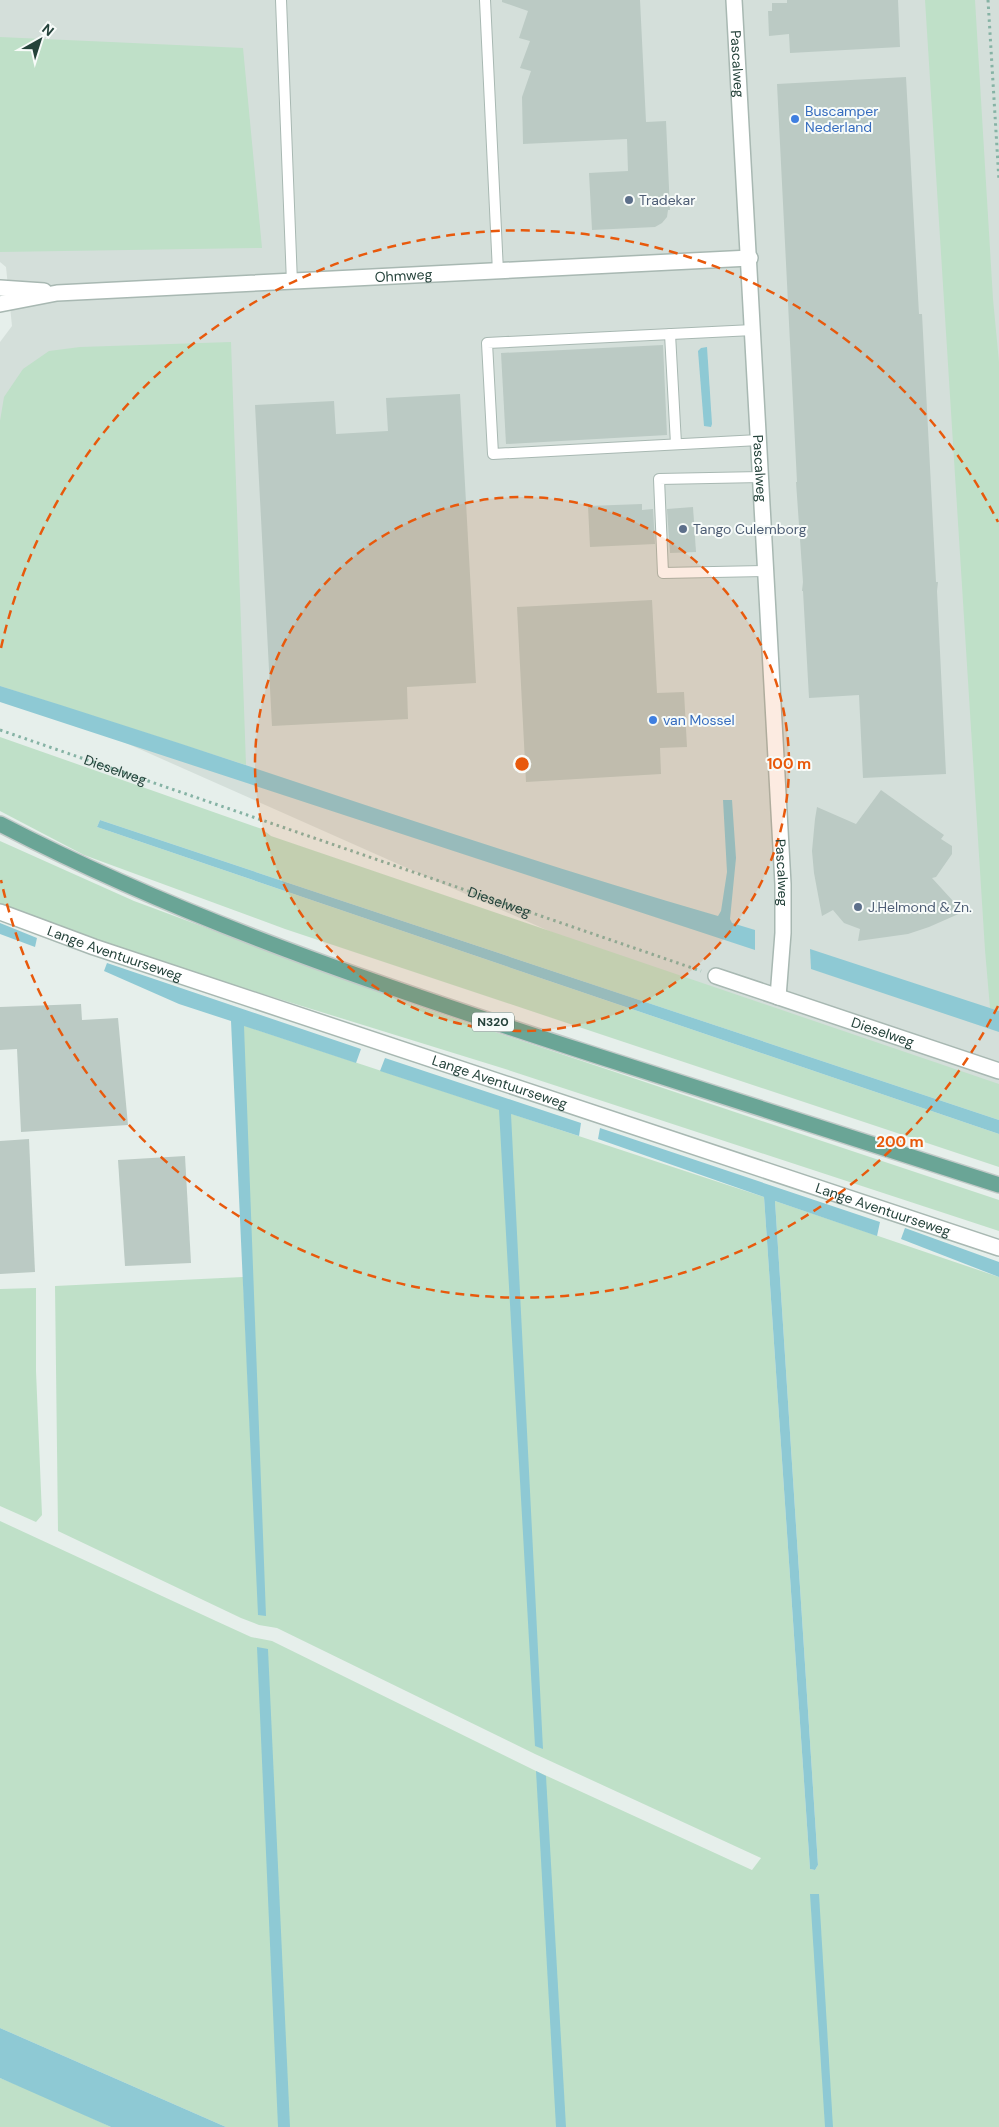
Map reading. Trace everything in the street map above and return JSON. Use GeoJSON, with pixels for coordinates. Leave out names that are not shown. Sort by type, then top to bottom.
{"type":"FeatureCollection","features":[{"type":"Feature","properties":{"kind":"main road","name":"N320"},"geometry":{"type":"LineString","coordinates":[[0,824],[159,899],[416,997],[999,1185]]}},
{"type":"Feature","properties":{"kind":"street","name":"Pascalweg"},"geometry":{"type":"LineString","coordinates":[[734,0],[754,330],[783,884],[783,933],[778,997]]}},
{"type":"Feature","properties":{"kind":"street","name":"Ohmweg"},"geometry":{"type":"LineString","coordinates":[[0,304],[57,293],[292,283],[750,258]]}},
{"type":"Feature","properties":{"kind":"street","name":"Ohmweg"},"geometry":{"type":"LineString","coordinates":[[0,288],[57,293]]}},
{"type":"Feature","properties":{"kind":"street","name":"Lange Aventuurseweg"},"geometry":{"type":"LineString","coordinates":[[0,912],[94,947],[999,1248]]}},
{"type":"Feature","properties":{"kind":"street","name":"Dieselweg"},"geometry":{"type":"LineString","coordinates":[[716,976],[999,1071]]}},
{"type":"Feature","properties":{"kind":"lane"},"geometry":{"type":"LineString","coordinates":[[281,0],[292,283]]}},
{"type":"Feature","properties":{"kind":"lane"},"geometry":{"type":"LineString","coordinates":[[485,0],[498,272]]}},
{"type":"Feature","properties":{"kind":"lane"},"geometry":{"type":"LineString","coordinates":[[754,330],[487,344],[493,454],[759,440]]}},
{"type":"Feature","properties":{"kind":"lane"},"geometry":{"type":"LineString","coordinates":[[670,334],[676,444]]}},
{"type":"Feature","properties":{"kind":"lane"},"geometry":{"type":"LineString","coordinates":[[761,478],[659,479],[663,573],[766,571]]}},
{"type":"Feature","properties":{"kind":"path"},"geometry":{"type":"LineString","coordinates":[[988,0],[999,181]]}},
{"type":"Feature","properties":{"kind":"path","name":"Dieselweg"},"geometry":{"type":"LineString","coordinates":[[0,730],[716,976]]}},
{"type":"Feature","properties":{"kind":"shaded area"},"geometry":{"type":"Polygon","coordinates":[[[0,0],[999,0],[999,1090],[587,948],[0,687],[0,342],[12,326],[6,267],[0,262],[0,0]]]}},
{"type":"Feature","properties":{"kind":"green space"},"geometry":{"type":"Polygon","coordinates":[[[925,0],[975,0],[993,299],[999,362],[999,1011],[990,1008],[985,950],[925,0]]]}},
{"type":"Feature","properties":{"kind":"green space"},"geometry":{"type":"Polygon","coordinates":[[[0,37],[243,48],[262,248],[0,252],[0,37]]]}},
{"type":"Feature","properties":{"kind":"green space"},"geometry":{"type":"Polygon","coordinates":[[[231,342],[246,765],[0,686],[0,421],[4,397],[23,369],[49,351],[80,347],[231,342]]]}},
{"type":"Feature","properties":{"kind":"green space"},"geometry":{"type":"Polygon","coordinates":[[[0,737],[262,829],[271,836],[999,1084],[999,1120],[100,820],[97,827],[999,1134],[999,1167],[285,929],[84,855],[0,811],[0,737]]]}},
{"type":"Feature","properties":{"kind":"green space"},"geometry":{"type":"Polygon","coordinates":[[[0,841],[134,901],[417,1006],[999,1200],[999,1231],[502,1068],[95,942],[0,906],[0,841]]]}},
{"type":"Feature","properties":{"kind":"green space"},"geometry":{"type":"Polygon","coordinates":[[[233,1022],[764,1197],[810,1869],[815,1870],[818,1865],[775,1201],[999,1277],[999,2127],[226,2127],[0,2028],[0,1521],[251,1637],[272,1641],[536,1771],[752,1870],[761,1858],[535,1754],[277,1628],[259,1625],[241,1618],[58,1531],[55,1286],[243,1277],[253,1488],[233,1022]]]}},
{"type":"Feature","properties":{"kind":"green space"},"geometry":{"type":"Polygon","coordinates":[[[36,1288],[36,1371],[42,1515],[36,1522],[0,1506],[0,1289],[36,1288]]]}},
{"type":"Feature","properties":{"kind":"green space"},"geometry":{"type":"Polygon","coordinates":[[[0,2078],[47,2097],[111,2127],[0,2127],[0,2078]]]}},
{"type":"Feature","properties":{"kind":"water"},"geometry":{"type":"Polygon","coordinates":[[[707,347],[711,427],[704,426],[698,351],[701,348],[707,347]]]}},
{"type":"Feature","properties":{"kind":"water"},"geometry":{"type":"Polygon","coordinates":[[[0,686],[537,861],[718,916],[721,911],[727,872],[723,800],[732,800],[736,858],[730,919],[732,923],[755,930],[755,950],[0,702],[0,686]]]}},
{"type":"Feature","properties":{"kind":"water"},"geometry":{"type":"Polygon","coordinates":[[[100,820],[999,1120],[999,1134],[97,827],[100,820]]]}},
{"type":"Feature","properties":{"kind":"water"},"geometry":{"type":"Polygon","coordinates":[[[0,923],[37,938],[35,947],[0,934],[0,923]]]}},
{"type":"Feature","properties":{"kind":"water"},"geometry":{"type":"Polygon","coordinates":[[[810,949],[999,1011],[999,1032],[811,969],[810,949]]]}},
{"type":"Feature","properties":{"kind":"water"},"geometry":{"type":"Polygon","coordinates":[[[107,963],[361,1049],[356,1063],[244,1026],[266,1616],[258,1615],[231,1021],[179,1004],[104,971],[107,963]]]}},
{"type":"Feature","properties":{"kind":"water"},"geometry":{"type":"Polygon","coordinates":[[[385,1058],[581,1123],[579,1136],[511,1114],[543,1749],[535,1746],[499,1110],[380,1071],[385,1058]]]}},
{"type":"Feature","properties":{"kind":"water"},"geometry":{"type":"Polygon","coordinates":[[[600,1128],[880,1222],[877,1236],[775,1201],[818,1865],[815,1870],[810,1869],[764,1197],[598,1139],[600,1128]]]}},
{"type":"Feature","properties":{"kind":"water"},"geometry":{"type":"Polygon","coordinates":[[[905,1228],[999,1262],[999,1277],[901,1239],[905,1228]]]}},
{"type":"Feature","properties":{"kind":"water"},"geometry":{"type":"Polygon","coordinates":[[[257,1647],[268,1649],[290,2127],[278,2127],[257,1647]]]}},
{"type":"Feature","properties":{"kind":"water"},"geometry":{"type":"Polygon","coordinates":[[[536,1771],[546,1776],[566,2127],[556,2127],[536,1771]]]}},
{"type":"Feature","properties":{"kind":"water"},"geometry":{"type":"Polygon","coordinates":[[[810,1894],[819,1894],[833,2127],[825,2127],[810,1894]]]}},
{"type":"Feature","properties":{"kind":"water"},"geometry":{"type":"Polygon","coordinates":[[[0,2028],[226,2127],[111,2127],[0,2078],[0,2028]]]}},
{"type":"Feature","properties":{"kind":"building"},"geometry":{"type":"Polygon","coordinates":[[[502,0],[640,0],[646,122],[666,121],[670,210],[668,210],[667,217],[662,223],[655,227],[592,230],[589,173],[628,171],[627,139],[523,144],[522,97],[531,71],[520,68],[530,41],[519,38],[528,11],[502,2],[502,0]]]}},
{"type":"Feature","properties":{"kind":"building"},"geometry":{"type":"Polygon","coordinates":[[[787,0],[898,0],[900,47],[790,53],[789,34],[769,36],[768,11],[772,11],[772,3],[787,3],[787,0]]]}},
{"type":"Feature","properties":{"kind":"building"},"geometry":{"type":"Polygon","coordinates":[[[906,77],[919,314],[922,314],[936,582],[938,582],[946,774],[863,778],[859,695],[809,698],[796,482],[777,84],[906,77]]]}},
{"type":"Feature","properties":{"kind":"building"},"geometry":{"type":"Polygon","coordinates":[[[663,345],[667,435],[506,444],[501,353],[663,345]]]}},
{"type":"Feature","properties":{"kind":"building"},"geometry":{"type":"Polygon","coordinates":[[[460,394],[476,683],[407,687],[408,719],[272,726],[255,405],[334,401],[336,434],[388,431],[386,398],[460,394]]]}},
{"type":"Feature","properties":{"kind":"building"},"geometry":{"type":"Polygon","coordinates":[[[642,504],[642,510],[653,509],[655,544],[590,547],[588,506],[642,504]]]}},
{"type":"Feature","properties":{"kind":"building"},"geometry":{"type":"Polygon","coordinates":[[[693,507],[696,552],[670,553],[667,509],[693,507]]]}},
{"type":"Feature","properties":{"kind":"building"},"geometry":{"type":"Polygon","coordinates":[[[652,600],[657,693],[684,692],[687,747],[660,748],[661,774],[526,782],[517,607],[652,600]]]}},
{"type":"Feature","properties":{"kind":"building"},"geometry":{"type":"Polygon","coordinates":[[[881,790],[944,835],[941,839],[952,846],[952,854],[936,877],[932,878],[963,912],[908,934],[858,941],[860,929],[844,923],[833,910],[822,916],[812,851],[815,819],[817,807],[856,824],[881,790]]]}},
{"type":"Feature","properties":{"kind":"building"},"geometry":{"type":"Polygon","coordinates":[[[81,1004],[82,1020],[118,1018],[128,1125],[21,1132],[17,1049],[0,1050],[0,1007],[81,1004]]]}},
{"type":"Feature","properties":{"kind":"building"},"geometry":{"type":"Polygon","coordinates":[[[29,1139],[35,1272],[0,1274],[0,1141],[29,1139]]]}},
{"type":"Feature","properties":{"kind":"building"},"geometry":{"type":"Polygon","coordinates":[[[185,1156],[191,1263],[125,1266],[118,1160],[185,1156]]]}},
{"type":"Feature","properties":{"kind":"place","name":"Buscamper Nederland"},"geometry":{"type":"Point","coordinates":[795,119]}},
{"type":"Feature","properties":{"kind":"place","name":"Tradekar"},"geometry":{"type":"Point","coordinates":[629,200]}},
{"type":"Feature","properties":{"kind":"place","name":"Tango Culemborg"},"geometry":{"type":"Point","coordinates":[683,529]}},
{"type":"Feature","properties":{"kind":"place","name":"van Mossel"},"geometry":{"type":"Point","coordinates":[653,720]}},
{"type":"Feature","properties":{"kind":"place","name":"J.Helmond & Zn."},"geometry":{"type":"Point","coordinates":[858,907]}}]}
